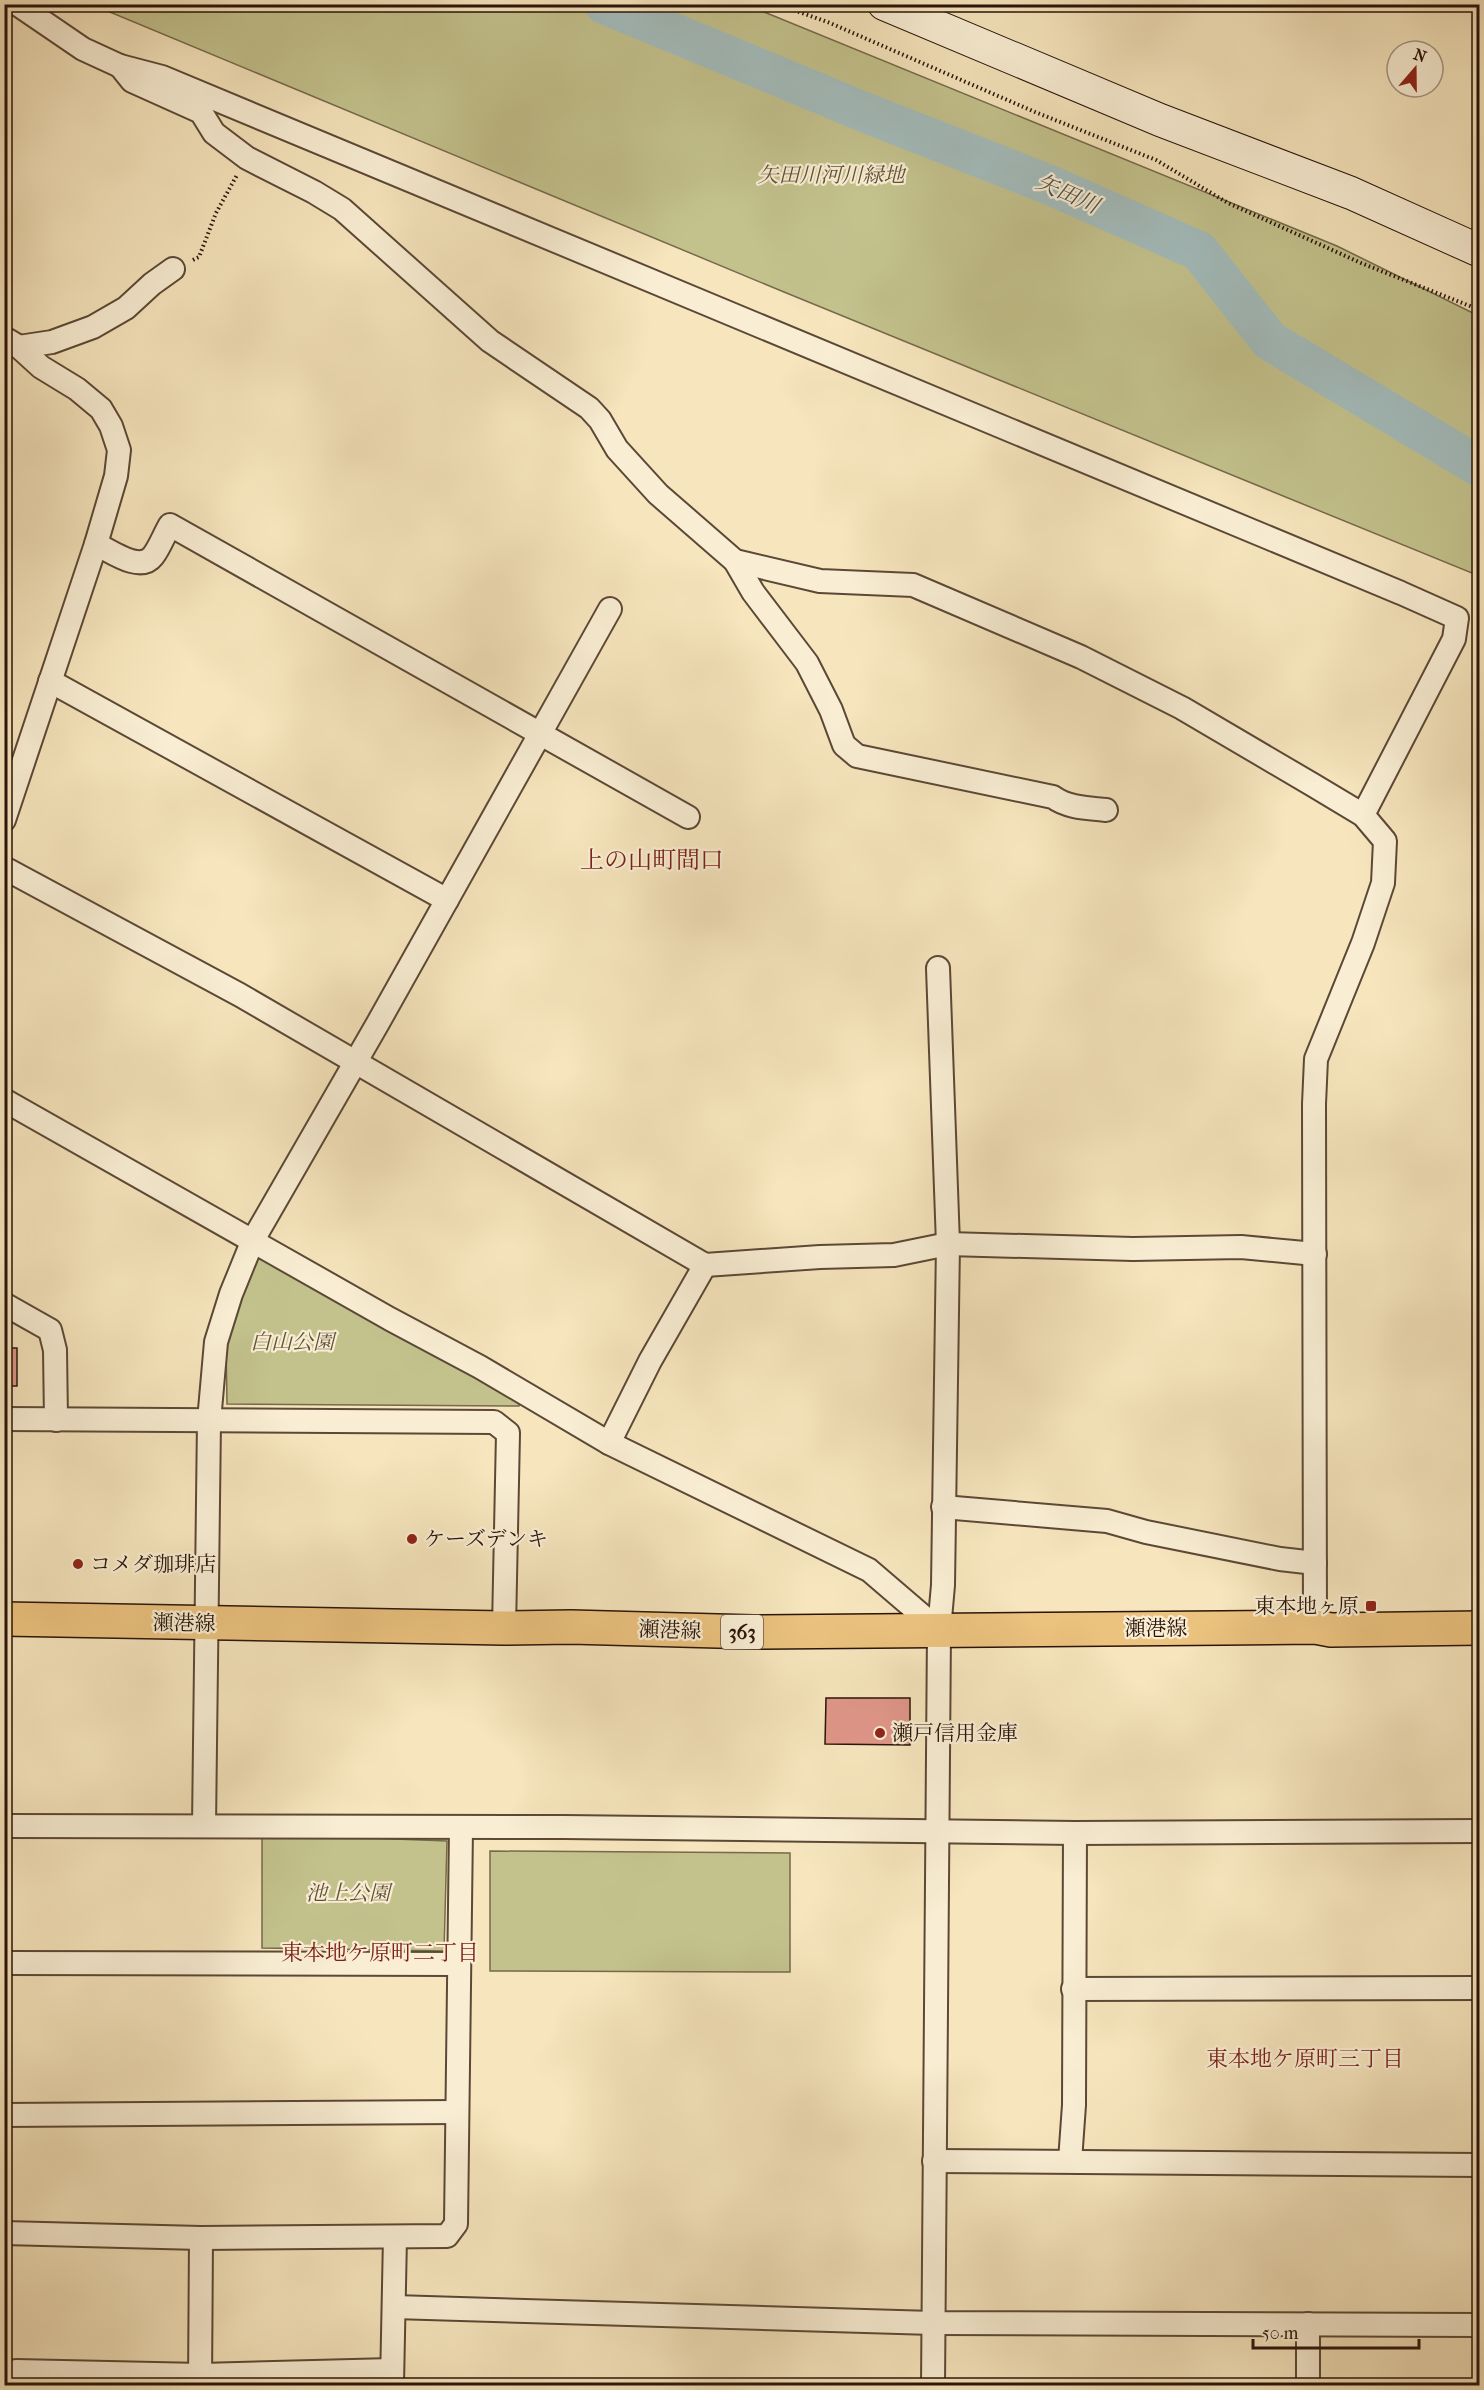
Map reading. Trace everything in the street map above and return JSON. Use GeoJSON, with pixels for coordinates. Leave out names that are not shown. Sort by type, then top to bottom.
{"type":"FeatureCollection","features":[{"type":"Feature","properties":{"kind":"highway","name":"瀬港線"},"geometry":{"type":"LineString","coordinates":[[4,1619],[504,1628],[571,1627],[754,1632],[1479,1628]]}},
{"type":"Feature","properties":{"kind":"street"},"geometry":{"type":"LineString","coordinates":[[4,6],[10,4]]}},
{"type":"Feature","properties":{"kind":"street"},"geometry":{"type":"LineString","coordinates":[[17,4],[83,50],[120,66],[162,77],[1457,618],[1454,639],[1363,815]]}},
{"type":"Feature","properties":{"kind":"street"},"geometry":{"type":"LineString","coordinates":[[884,4],[1160,120],[1351,193],[1479,252]]}},
{"type":"Feature","properties":{"kind":"street"},"geometry":{"type":"LineString","coordinates":[[120,66],[132,81],[201,112],[214,133],[247,158],[342,209],[490,341],[589,408],[600,420],[617,449],[658,494],[735,561],[753,592],[807,663],[831,710],[844,745],[857,756],[1053,797],[1060,803],[1073,806],[1106,810]]}},
{"type":"Feature","properties":{"kind":"street"},"geometry":{"type":"LineString","coordinates":[[12,342],[52,342],[93,327],[126,308],[152,284],[173,269]]}},
{"type":"Feature","properties":{"kind":"street"},"geometry":{"type":"LineString","coordinates":[[4,820],[96,544],[116,476],[119,450],[111,426],[100,409],[77,389],[41,367],[12,342]]}},
{"type":"Feature","properties":{"kind":"street"},"geometry":{"type":"LineString","coordinates":[[96,544],[135,562],[147,562],[153,556],[170,525],[688,816]]}},
{"type":"Feature","properties":{"kind":"street"},"geometry":{"type":"LineString","coordinates":[[735,561],[820,581],[913,585],[1081,657],[1182,708],[1363,815],[1385,841],[1383,882],[1363,943],[1316,1059],[1315,1628]]}},
{"type":"Feature","properties":{"kind":"street"},"geometry":{"type":"LineString","coordinates":[[204,1826],[208,1421],[216,1342],[231,1294],[253,1240],[610,609]]}},
{"type":"Feature","properties":{"kind":"street"},"geometry":{"type":"LineString","coordinates":[[50,681],[447,900]]}},
{"type":"Feature","properties":{"kind":"street"},"geometry":{"type":"LineString","coordinates":[[4,868],[240,995],[705,1265],[894,1255],[948,1244],[1133,1249],[1241,1247],[1315,1254]]}},
{"type":"Feature","properties":{"kind":"street"},"geometry":{"type":"LineString","coordinates":[[933,2385],[939,1630],[943,1585],[948,1244],[938,968]]}},
{"type":"Feature","properties":{"kind":"street"},"geometry":{"type":"LineString","coordinates":[[4,1100],[390,1319],[480,1367],[609,1443],[869,1570],[939,1630]]}},
{"type":"Feature","properties":{"kind":"street"},"geometry":{"type":"LineString","coordinates":[[609,1443],[650,1361],[705,1265]]}},
{"type":"Feature","properties":{"kind":"street"},"geometry":{"type":"LineString","coordinates":[[4,1304],[50,1330],[55,1350],[56,1420]]}},
{"type":"Feature","properties":{"kind":"street"},"geometry":{"type":"LineString","coordinates":[[4,1419],[494,1422],[508,1433],[504,1628]]}},
{"type":"Feature","properties":{"kind":"street"},"geometry":{"type":"LineString","coordinates":[[943,1507],[1107,1521],[1146,1532],[1280,1559],[1315,1563]]}},
{"type":"Feature","properties":{"kind":"street"},"geometry":{"type":"LineString","coordinates":[[4,1826],[461,1827],[1075,1833],[1479,1831]]}},
{"type":"Feature","properties":{"kind":"street"},"geometry":{"type":"LineString","coordinates":[[4,2233],[201,2238],[447,2236],[456,2224],[461,1827]]}},
{"type":"Feature","properties":{"kind":"street"},"geometry":{"type":"LineString","coordinates":[[1070,2161],[1074,2105],[1075,1833]]}},
{"type":"Feature","properties":{"kind":"street"},"geometry":{"type":"LineString","coordinates":[[4,1963],[458,1964]]}},
{"type":"Feature","properties":{"kind":"street"},"geometry":{"type":"LineString","coordinates":[[1073,1989],[1479,1988]]}},
{"type":"Feature","properties":{"kind":"street"},"geometry":{"type":"LineString","coordinates":[[4,2115],[457,2112]]}},
{"type":"Feature","properties":{"kind":"street"},"geometry":{"type":"LineString","coordinates":[[934,2161],[1479,2165]]}},
{"type":"Feature","properties":{"kind":"street"},"geometry":{"type":"LineString","coordinates":[[16,2385],[16,2371],[200,2380],[392,2378],[395,2237]]}},
{"type":"Feature","properties":{"kind":"street"},"geometry":{"type":"LineString","coordinates":[[200,2380],[201,2238]]}},
{"type":"Feature","properties":{"kind":"street"},"geometry":{"type":"LineString","coordinates":[[394,2307],[933,2323],[1479,2325]]}},
{"type":"Feature","properties":{"kind":"street"},"geometry":{"type":"LineString","coordinates":[[1308,2324],[1308,2385]]}},
{"type":"Feature","properties":{"kind":"path"},"geometry":{"type":"LineString","coordinates":[[777,4],[830,23],[1035,112],[1156,160],[1228,203],[1361,263],[1479,310]]}},
{"type":"Feature","properties":{"kind":"path"},"geometry":{"type":"LineString","coordinates":[[173,269],[199,257],[216,213],[247,158]]}},
{"type":"Feature","properties":{"kind":"green space","name":"矢田川河川緑地"},"geometry":{"type":"Polygon","coordinates":[[[93,5],[747,5],[1337,246],[1479,316],[1479,576],[784,292],[93,5]]]}},
{"type":"Feature","properties":{"kind":"green space","name":"白山公園"},"geometry":{"type":"Polygon","coordinates":[[[254,1250],[519,1398],[519,1406],[227,1404],[226,1344],[254,1250]]]}},
{"type":"Feature","properties":{"kind":"green space","name":"池上公園"},"geometry":{"type":"Polygon","coordinates":[[[262,1834],[447,1841],[444,1951],[262,1948],[262,1834]]]}},
{"type":"Feature","properties":{"kind":"green space"},"geometry":{"type":"Polygon","coordinates":[[[490,1851],[790,1853],[790,1972],[490,1971],[490,1851]]]}},
{"type":"Feature","properties":{"kind":"building"},"geometry":{"type":"Polygon","coordinates":[[[4,1348],[17,1348],[17,1386],[4,1386],[4,1348]]]}},
{"type":"Feature","properties":{"kind":"building"},"geometry":{"type":"Polygon","coordinates":[[[826,1698],[910,1698],[910,1745],[825,1744],[826,1698]]]}},
{"type":"Feature","properties":{"kind":"waterway","name":"矢田川"},"geometry":{"type":"LineString","coordinates":[[604,4],[864,112],[1052,186],[1199,251],[1270,341],[1480,467]]}},
{"type":"Feature","properties":{"kind":"place","name":"ケーズデンキ"},"geometry":{"type":"Point","coordinates":[412,1539]}},
{"type":"Feature","properties":{"kind":"place","name":"コメダ珈琲店"},"geometry":{"type":"Point","coordinates":[78,1564]}},
{"type":"Feature","properties":{"kind":"place","name":"東本地ヶ原"},"geometry":{"type":"Point","coordinates":[1371,1606]}},
{"type":"Feature","properties":{"kind":"place","name":"瀬戸信用金庫"},"geometry":{"type":"Point","coordinates":[880,1733]}},
{"type":"Feature","properties":{"kind":"district","name":"上の山町間口"},"geometry":{"type":"Point","coordinates":[652,860]}},
{"type":"Feature","properties":{"kind":"district","name":"東本地ケ原町二丁目"},"geometry":{"type":"Point","coordinates":[380,1952]}},
{"type":"Feature","properties":{"kind":"district","name":"東本地ケ原町三丁目"},"geometry":{"type":"Point","coordinates":[1305,2058]}}]}
